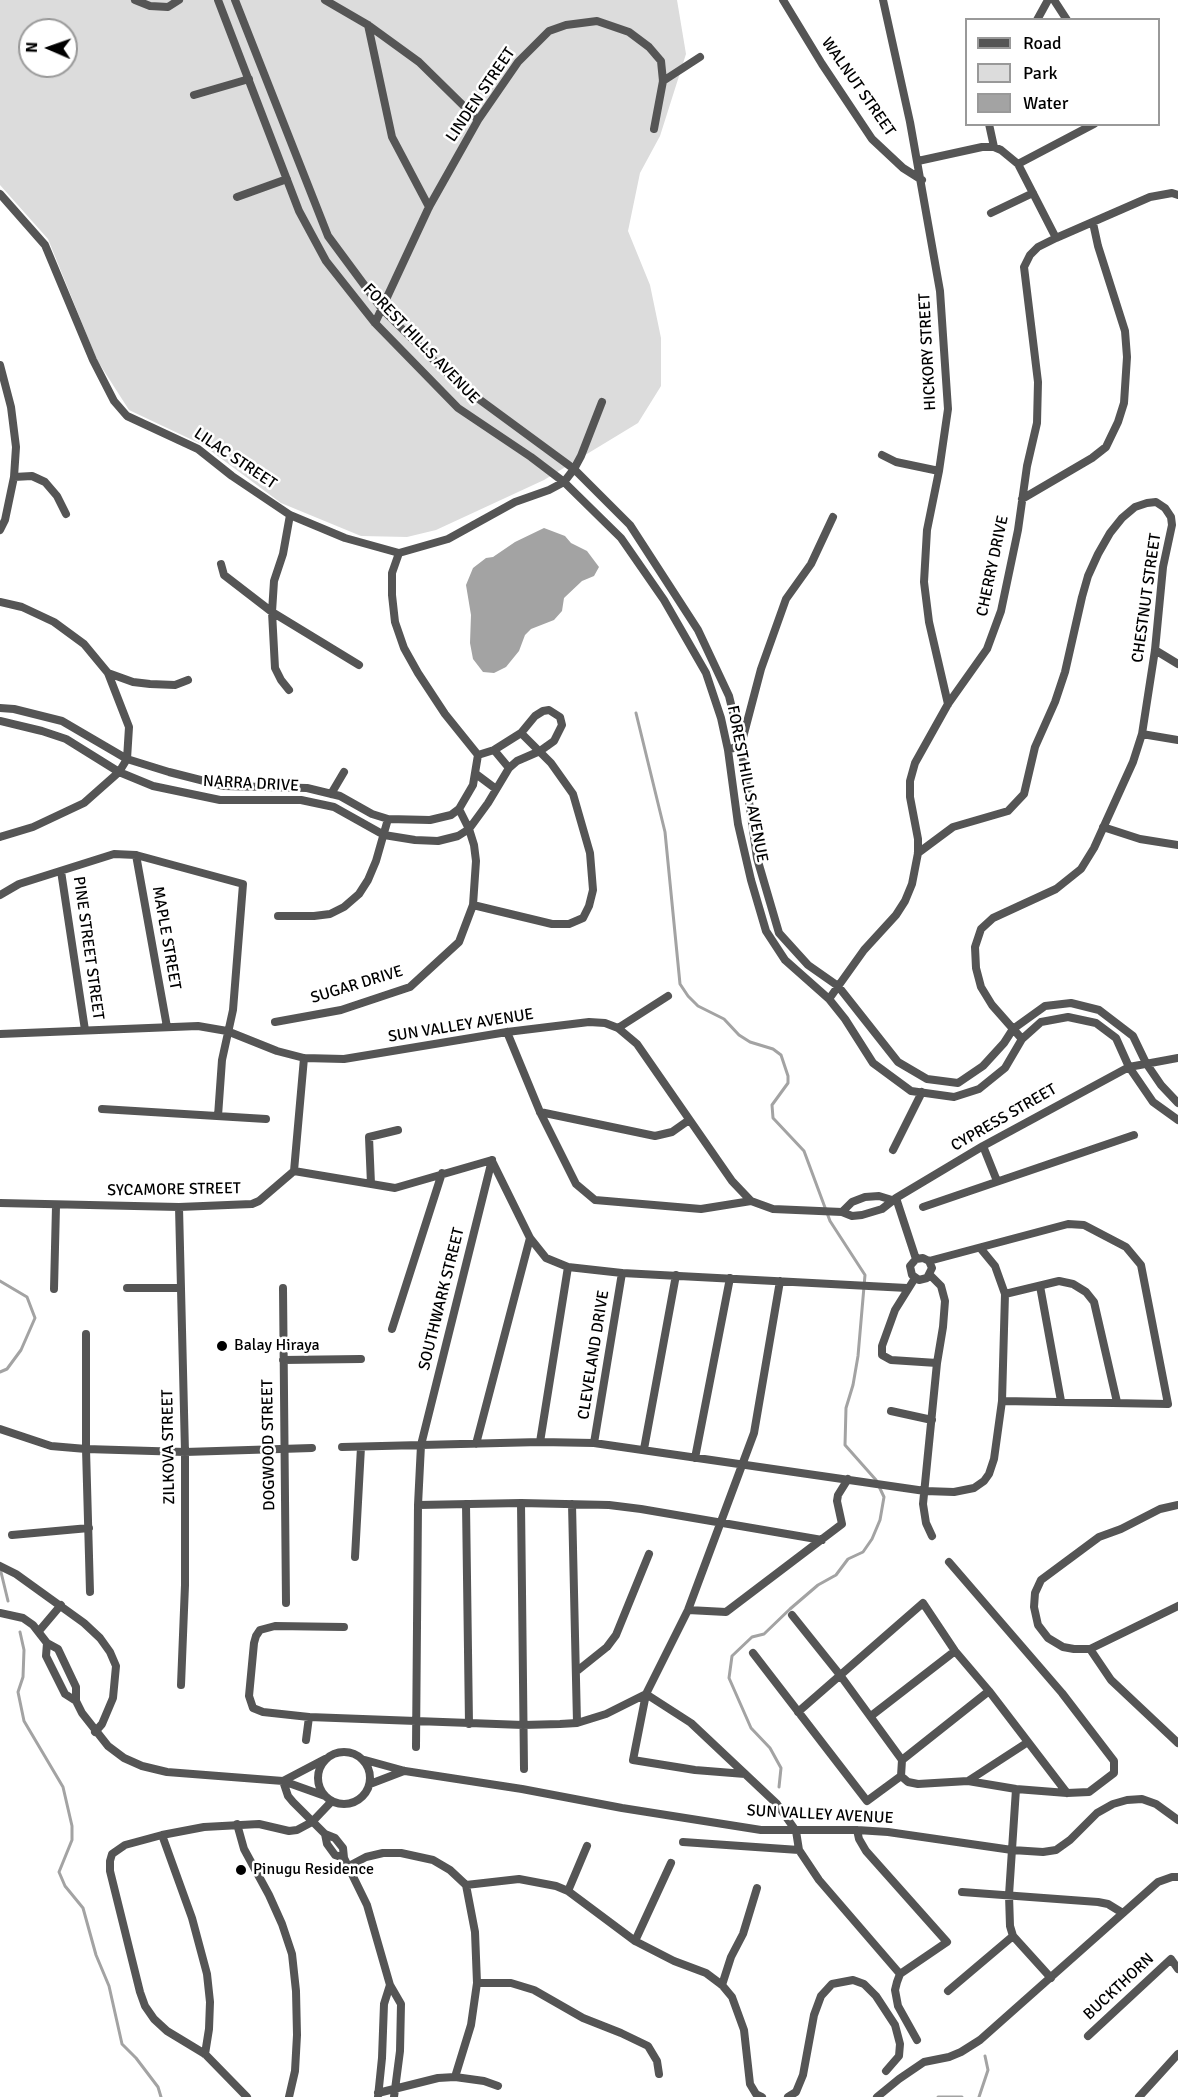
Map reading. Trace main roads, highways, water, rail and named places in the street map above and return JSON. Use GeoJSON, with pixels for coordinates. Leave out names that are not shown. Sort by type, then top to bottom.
{"type":"FeatureCollection","features":[{"type":"Feature","properties":{"kind":"water"},"geometry":{"type":"Polygon","coordinates":[[[544,528],[565,536],[571,543],[587,551],[599,567],[594,576],[582,581],[564,598],[562,611],[554,620],[531,629],[525,635],[519,651],[506,667],[494,673],[483,672],[473,659],[470,643],[471,615],[466,585],[473,568],[486,558],[493,557],[515,542],[544,528]]]}},
{"type":"Feature","properties":{"kind":"waterway"},"geometry":{"type":"LineString","coordinates":[[636,713],[665,832],[680,984],[698,1006],[724,1019],[739,1035],[750,1042],[773,1049],[781,1055],[788,1083],[772,1105],[773,1118],[804,1151],[830,1221],[865,1275],[858,1356],[846,1408],[845,1445],[876,1480],[884,1497],[880,1520],[872,1539],[863,1552],[848,1559],[836,1575],[818,1585],[764,1634],[752,1637],[732,1656],[729,1678],[751,1728],[770,1748],[781,1768],[779,1787]]}},
{"type":"Feature","properties":{"kind":"waterway"},"geometry":{"type":"LineString","coordinates":[[0,1281],[27,1297],[35,1318],[21,1350],[7,1369],[0,1372]]}},
{"type":"Feature","properties":{"kind":"waterway"},"geometry":{"type":"LineString","coordinates":[[0,1568],[8,1601]]}},
{"type":"Feature","properties":{"kind":"waterway"},"geometry":{"type":"LineString","coordinates":[[20,1632],[24,1650],[23,1677],[18,1692],[24,1721],[63,1787],[72,1826],[72,1840],[59,1872],[65,1886],[83,1908],[96,1955],[109,1986],[122,2044],[158,2087],[161,2097]]}},
{"type":"Feature","properties":{"kind":"waterway"},"geometry":{"type":"LineString","coordinates":[[979,2097],[988,2070],[985,2056]]}},
{"type":"Feature","properties":{"kind":"waterway"},"geometry":{"type":"LineString","coordinates":[[938,2097],[962,2097]]}},
{"type":"Feature","properties":{"kind":"place","name":"Balay Hiraya"},"geometry":{"type":"Point","coordinates":[222,1346]}},
{"type":"Feature","properties":{"kind":"place","name":"Pinugu Residence"},"geometry":{"type":"Point","coordinates":[241,1870]}}]}
